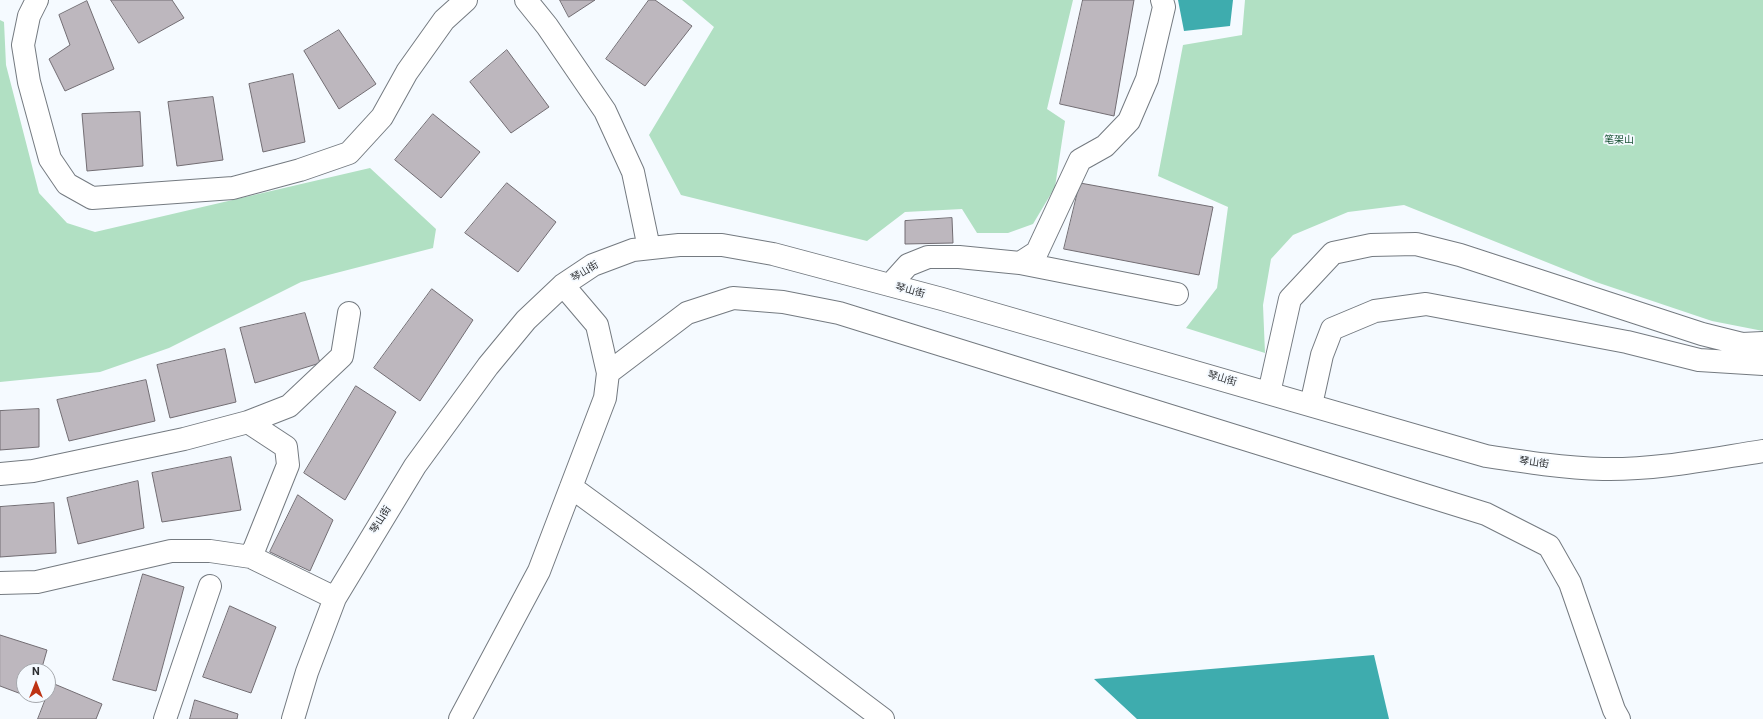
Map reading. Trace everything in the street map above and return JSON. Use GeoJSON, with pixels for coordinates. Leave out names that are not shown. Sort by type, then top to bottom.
{"type":"FeatureCollection","features":[{"type":"Feature","properties":{"kind":"street"},"geometry":{"type":"LineString","coordinates":[[37,0],[29,16],[23,45],[29,82],[50,159],[67,184],[92,198],[233,188],[300,170],[349,153],[382,117],[407,72],[444,20],[466,0]]}},
{"type":"Feature","properties":{"kind":"street"},"geometry":{"type":"LineString","coordinates":[[526,0],[547,26],[605,111],[633,172],[649,248]]}},
{"type":"Feature","properties":{"kind":"street"},"geometry":{"type":"LineString","coordinates":[[1020,263],[1037,252],[1080,160],[1105,146],[1129,121],[1147,80],[1164,7],[1162,0]]}},
{"type":"Feature","properties":{"kind":"street"},"geometry":{"type":"LineString","coordinates":[[1269,393],[1290,299],[1333,253],[1371,245],[1416,244],[1445,251],[1702,334],[1742,344],[1763,343]]}},
{"type":"Feature","properties":{"kind":"street","name":"琴山街"},"geometry":{"type":"LineString","coordinates":[[293,719],[307,672],[335,598],[415,466],[483,373],[526,320],[563,285],[593,265],[633,250],[679,245],[722,245],[773,254],[890,285],[1486,456],[1542,465],[1604,469],[1651,468],[1763,451]]}},
{"type":"Feature","properties":{"kind":"street"},"geometry":{"type":"LineString","coordinates":[[890,285],[908,265],[928,256],[959,256],[1020,263],[1177,294]]}},
{"type":"Feature","properties":{"kind":"street"},"geometry":{"type":"LineString","coordinates":[[460,719],[539,570],[605,398],[608,373],[597,325],[563,285]]}},
{"type":"Feature","properties":{"kind":"street"},"geometry":{"type":"LineString","coordinates":[[608,373],[687,313],[733,298],[783,302],[839,313],[1486,514],[1549,546],[1570,583],[1614,710],[1619,719]]}},
{"type":"Feature","properties":{"kind":"street"},"geometry":{"type":"LineString","coordinates":[[1311,405],[1322,355],[1332,329],[1375,311],[1426,304],[1627,342],[1699,360],[1763,364]]}},
{"type":"Feature","properties":{"kind":"street"},"geometry":{"type":"LineString","coordinates":[[0,474],[33,472],[184,439],[248,422],[289,406],[342,356],[349,313]]}},
{"type":"Feature","properties":{"kind":"street"},"geometry":{"type":"LineString","coordinates":[[248,422],[286,447],[288,465],[252,557]]}},
{"type":"Feature","properties":{"kind":"street"},"geometry":{"type":"LineString","coordinates":[[571,487],[697,579],[883,719]]}},
{"type":"Feature","properties":{"kind":"street"},"geometry":{"type":"LineString","coordinates":[[0,583],[37,582],[171,551],[210,551],[252,557],[335,598]]}},
{"type":"Feature","properties":{"kind":"street"},"geometry":{"type":"LineString","coordinates":[[165,719],[210,586]]}},
{"type":"Feature","properties":{"kind":"green space"},"geometry":{"type":"Polygon","coordinates":[[[682,0],[1073,0],[1047,109],[1065,121],[1055,187],[1033,224],[1008,233],[977,233],[962,209],[905,212],[867,241],[681,195],[649,135],[714,27],[682,0]]]}},
{"type":"Feature","properties":{"kind":"green space","name":"笔架山"},"geometry":{"type":"Polygon","coordinates":[[[1245,0],[1763,0],[1763,331],[1712,321],[1596,282],[1404,205],[1348,212],[1293,235],[1271,259],[1263,305],[1265,353],[1186,328],[1217,288],[1228,207],[1158,176],[1183,45],[1242,35],[1245,0]]]}},
{"type":"Feature","properties":{"kind":"green space"},"geometry":{"type":"Polygon","coordinates":[[[0,20],[4,22],[6,65],[39,193],[67,223],[95,232],[370,168],[436,229],[433,248],[301,282],[169,348],[100,372],[0,382],[0,20]]]}},
{"type":"Feature","properties":{"kind":"water"},"geometry":{"type":"Polygon","coordinates":[[[1178,0],[1233,0],[1230,26],[1184,31],[1178,0]]]}},
{"type":"Feature","properties":{"kind":"water"},"geometry":{"type":"Polygon","coordinates":[[[1374,655],[1389,719],[1137,719],[1094,679],[1374,655]]]}},
{"type":"Feature","properties":{"kind":"building"},"geometry":{"type":"Polygon","coordinates":[[[111,0],[172,0],[184,18],[139,43],[111,0]]]}},
{"type":"Feature","properties":{"kind":"building"},"geometry":{"type":"Polygon","coordinates":[[[560,0],[595,0],[569,17],[560,0]]]}},
{"type":"Feature","properties":{"kind":"building"},"geometry":{"type":"Polygon","coordinates":[[[649,0],[655,0],[692,26],[645,86],[606,59],[649,0]]]}},
{"type":"Feature","properties":{"kind":"building"},"geometry":{"type":"Polygon","coordinates":[[[1083,0],[1134,0],[1114,116],[1060,104],[1083,0]]]}},
{"type":"Feature","properties":{"kind":"building"},"geometry":{"type":"Polygon","coordinates":[[[87,1],[114,69],[65,91],[49,59],[70,45],[59,15],[87,1]]]}},
{"type":"Feature","properties":{"kind":"building"},"geometry":{"type":"Polygon","coordinates":[[[339,30],[376,84],[339,109],[304,51],[339,30]]]}},
{"type":"Feature","properties":{"kind":"building"},"geometry":{"type":"Polygon","coordinates":[[[507,50],[549,107],[511,133],[470,82],[507,50]]]}},
{"type":"Feature","properties":{"kind":"building"},"geometry":{"type":"Polygon","coordinates":[[[293,74],[305,142],[263,152],[249,84],[293,74]]]}},
{"type":"Feature","properties":{"kind":"building"},"geometry":{"type":"Polygon","coordinates":[[[213,97],[223,160],[177,166],[168,102],[213,97]]]}},
{"type":"Feature","properties":{"kind":"building"},"geometry":{"type":"Polygon","coordinates":[[[140,112],[143,166],[87,171],[82,114],[140,112]]]}},
{"type":"Feature","properties":{"kind":"building"},"geometry":{"type":"Polygon","coordinates":[[[433,114],[480,152],[441,198],[395,160],[433,114]]]}},
{"type":"Feature","properties":{"kind":"building"},"geometry":{"type":"Polygon","coordinates":[[[507,183],[556,222],[518,272],[465,233],[507,183]]]}},
{"type":"Feature","properties":{"kind":"building"},"geometry":{"type":"Polygon","coordinates":[[[1080,183],[1213,207],[1199,275],[1064,249],[1080,183]]]}},
{"type":"Feature","properties":{"kind":"building"},"geometry":{"type":"Polygon","coordinates":[[[952,218],[953,243],[905,244],[905,221],[952,218]]]}},
{"type":"Feature","properties":{"kind":"building"},"geometry":{"type":"Polygon","coordinates":[[[432,289],[473,320],[420,401],[374,368],[432,289]]]}},
{"type":"Feature","properties":{"kind":"building"},"geometry":{"type":"Polygon","coordinates":[[[305,313],[320,363],[255,383],[240,328],[305,313]]]}},
{"type":"Feature","properties":{"kind":"building"},"geometry":{"type":"Polygon","coordinates":[[[225,349],[236,402],[170,418],[157,365],[225,349]]]}},
{"type":"Feature","properties":{"kind":"building"},"geometry":{"type":"Polygon","coordinates":[[[146,380],[155,421],[69,441],[57,400],[146,380]]]}},
{"type":"Feature","properties":{"kind":"building"},"geometry":{"type":"Polygon","coordinates":[[[356,386],[396,412],[345,500],[304,473],[356,386]]]}},
{"type":"Feature","properties":{"kind":"building"},"geometry":{"type":"Polygon","coordinates":[[[39,409],[39,447],[0,450],[0,411],[39,409]]]}},
{"type":"Feature","properties":{"kind":"building"},"geometry":{"type":"Polygon","coordinates":[[[231,457],[241,510],[162,522],[152,473],[231,457]]]}},
{"type":"Feature","properties":{"kind":"building"},"geometry":{"type":"Polygon","coordinates":[[[138,481],[144,528],[78,544],[67,498],[138,481]]]}},
{"type":"Feature","properties":{"kind":"building"},"geometry":{"type":"Polygon","coordinates":[[[298,495],[333,520],[310,571],[270,552],[298,495]]]}},
{"type":"Feature","properties":{"kind":"building"},"geometry":{"type":"Polygon","coordinates":[[[54,503],[56,553],[0,557],[0,507],[54,503]]]}},
{"type":"Feature","properties":{"kind":"building"},"geometry":{"type":"Polygon","coordinates":[[[143,574],[184,587],[156,691],[113,680],[143,574]]]}},
{"type":"Feature","properties":{"kind":"building"},"geometry":{"type":"Polygon","coordinates":[[[230,606],[276,627],[251,693],[203,677],[230,606]]]}},
{"type":"Feature","properties":{"kind":"building"},"geometry":{"type":"Polygon","coordinates":[[[0,635],[47,650],[43,663],[16,663],[16,692],[0,686],[0,635]]]}},
{"type":"Feature","properties":{"kind":"building"},"geometry":{"type":"Polygon","coordinates":[[[56,685],[102,704],[96,719],[38,719],[44,703],[56,703],[56,685]]]}},
{"type":"Feature","properties":{"kind":"building"},"geometry":{"type":"Polygon","coordinates":[[[195,700],[238,714],[237,719],[190,719],[195,700]]]}}]}
